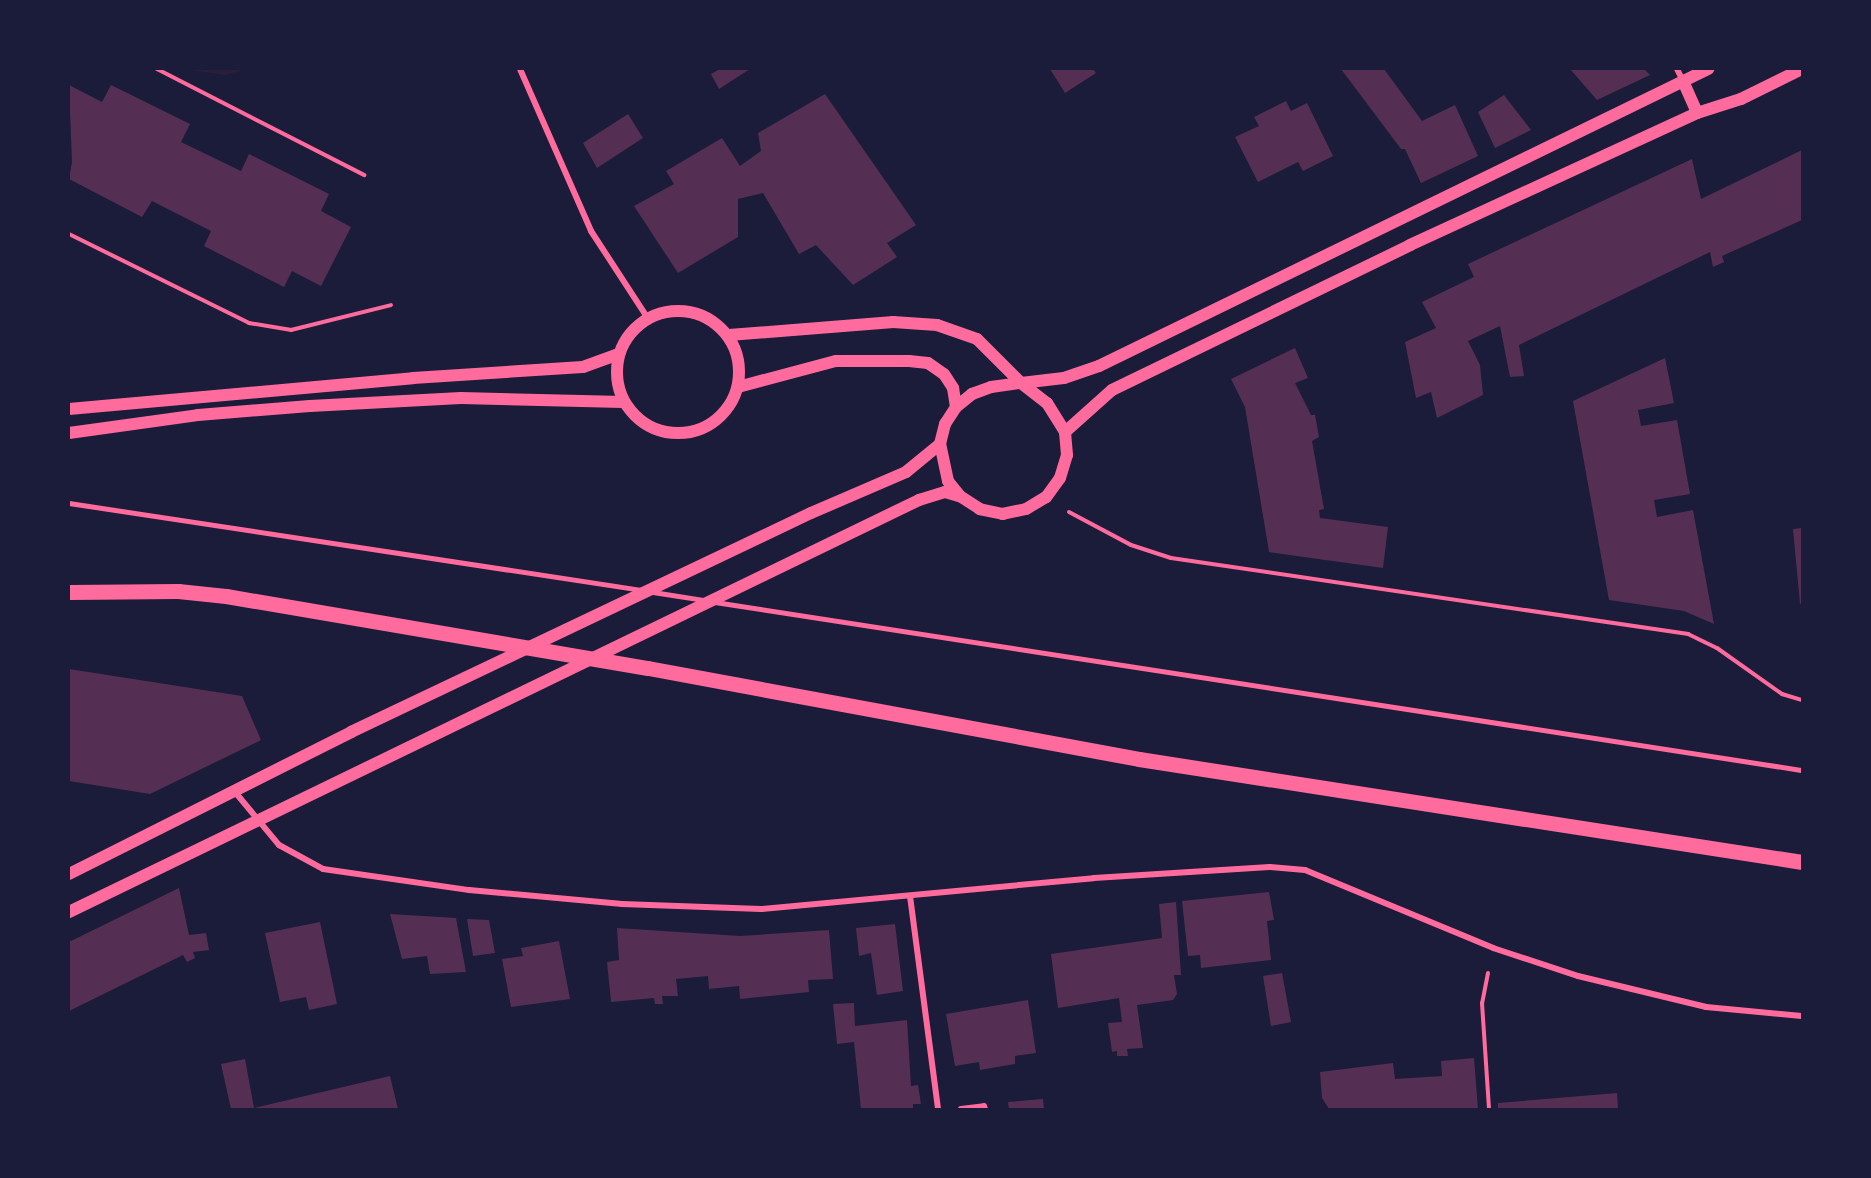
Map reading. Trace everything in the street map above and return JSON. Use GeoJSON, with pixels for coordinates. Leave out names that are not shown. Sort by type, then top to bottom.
{"type":"FeatureCollection","features":[{"type":"Feature","properties":{"kind":"main road"},"geometry":{"type":"LineString","coordinates":[[960,496],[948,481],[940,444],[945,424],[956,407],[972,394],[991,387],[1064,378],[1099,366],[1708,69]]}},
{"type":"Feature","properties":{"kind":"main road"},"geometry":{"type":"LineString","coordinates":[[1065,432],[1112,390],[1697,113],[1741,99],[1802,69]]}},
{"type":"Feature","properties":{"kind":"main road"},"geometry":{"type":"LineString","coordinates":[[1683,81],[1697,113]]}},
{"type":"Feature","properties":{"kind":"main road"},"geometry":{"type":"LineString","coordinates":[[677,310],[700,315],[729,335],[740,369],[738,387],[719,418],[686,432],[650,426],[623,402],[617,378],[619,354],[630,332],[647,317],[677,310]]}},
{"type":"Feature","properties":{"kind":"main road"},"geometry":{"type":"LineString","coordinates":[[69,912],[421,738],[879,522],[919,500],[945,492],[960,496],[980,509],[1003,514],[1026,509],[1046,497],[1060,478],[1067,455],[1065,432],[1047,403],[1021,383],[977,339],[937,325],[893,322],[729,335]]}},
{"type":"Feature","properties":{"kind":"main road"},"geometry":{"type":"LineString","coordinates":[[69,409],[412,378],[583,367],[619,354]]}},
{"type":"Feature","properties":{"kind":"main road"},"geometry":{"type":"LineString","coordinates":[[738,387],[836,361],[899,360],[928,363],[944,374],[952,388],[956,407]]}},
{"type":"Feature","properties":{"kind":"main road"},"geometry":{"type":"LineString","coordinates":[[69,433],[198,415],[345,404],[461,398],[623,402]]}},
{"type":"Feature","properties":{"kind":"main road"},"geometry":{"type":"LineString","coordinates":[[69,874],[163,824],[235,792],[351,732],[811,513],[906,472],[940,444]]}},
{"type":"Feature","properties":{"kind":"main road"},"geometry":{"type":"LineString","coordinates":[[69,592],[178,591],[226,596],[625,664],[1139,759],[1802,862]]}},
{"type":"Feature","properties":{"kind":"street"},"geometry":{"type":"LineString","coordinates":[[520,69],[591,231],[647,317]]}},
{"type":"Feature","properties":{"kind":"street"},"geometry":{"type":"LineString","coordinates":[[1677,69],[1683,81]]}},
{"type":"Feature","properties":{"kind":"street"},"geometry":{"type":"LineString","coordinates":[[235,792],[279,845],[323,869],[469,890],[622,904],[761,909],[1094,878],[1270,867],[1305,870],[1493,948],[1578,976],[1706,1007],[1802,1016]]}},
{"type":"Feature","properties":{"kind":"street"},"geometry":{"type":"LineString","coordinates":[[910,896],[938,1109]]}},
{"type":"Feature","properties":{"kind":"street"},"geometry":{"type":"LineString","coordinates":[[961,1109],[985,1109]]}},
{"type":"Feature","properties":{"kind":"lane"},"geometry":{"type":"LineString","coordinates":[[69,503],[1802,770]]}},
{"type":"Feature","properties":{"kind":"path"},"geometry":{"type":"LineString","coordinates":[[157,69],[364,176]]}},
{"type":"Feature","properties":{"kind":"path"},"geometry":{"type":"LineString","coordinates":[[69,234],[249,323],[291,330],[391,305]]}},
{"type":"Feature","properties":{"kind":"path"},"geometry":{"type":"LineString","coordinates":[[1046,497],[1121,540],[1171,558],[1689,634],[1717,648],[1744,671],[1782,694],[1802,700]]}},
{"type":"Feature","properties":{"kind":"path"},"geometry":{"type":"LineString","coordinates":[[1489,1109],[1482,1003],[1493,948]]}},
{"type":"Feature","properties":{"kind":"shaded area"},"geometry":{"type":"Polygon","coordinates":[[[184,69],[248,69],[225,75],[184,69]]]}},
{"type":"Feature","properties":{"kind":"building"},"geometry":{"type":"Polygon","coordinates":[[[720,69],[750,69],[719,89],[711,74],[720,69]]]}},
{"type":"Feature","properties":{"kind":"building"},"geometry":{"type":"Polygon","coordinates":[[[1050,69],[1093,69],[1096,73],[1065,93],[1050,69]]]}},
{"type":"Feature","properties":{"kind":"building"},"geometry":{"type":"Polygon","coordinates":[[[1341,69],[1384,69],[1422,121],[1455,105],[1478,156],[1421,183],[1405,149],[1401,149],[1341,69]]]}},
{"type":"Feature","properties":{"kind":"building"},"geometry":{"type":"Polygon","coordinates":[[[1570,69],[1644,69],[1650,75],[1597,100],[1570,69]]]}},
{"type":"Feature","properties":{"kind":"building"},"geometry":{"type":"Polygon","coordinates":[[[69,85],[102,102],[111,85],[190,124],[181,142],[241,171],[249,154],[329,194],[321,211],[351,227],[321,286],[292,271],[284,287],[204,246],[211,231],[152,201],[142,217],[69,179],[72,162],[69,85]]]}},
{"type":"Feature","properties":{"kind":"building"},"geometry":{"type":"Polygon","coordinates":[[[825,94],[916,225],[887,243],[897,257],[853,285],[816,245],[799,254],[763,193],[738,199],[738,237],[678,273],[634,206],[674,184],[666,171],[722,138],[740,166],[761,151],[758,133],[825,94]]]}},
{"type":"Feature","properties":{"kind":"building"},"geometry":{"type":"Polygon","coordinates":[[[1504,95],[1531,130],[1495,148],[1478,112],[1504,95]]]}},
{"type":"Feature","properties":{"kind":"building"},"geometry":{"type":"Polygon","coordinates":[[[1286,101],[1291,111],[1307,103],[1333,156],[1303,171],[1298,162],[1258,182],[1235,137],[1259,126],[1254,117],[1286,101]]]}},
{"type":"Feature","properties":{"kind":"building"},"geometry":{"type":"Polygon","coordinates":[[[628,114],[643,138],[597,168],[583,143],[628,114]]]}},
{"type":"Feature","properties":{"kind":"building"},"geometry":{"type":"Polygon","coordinates":[[[1802,150],[1802,220],[1722,256],[1724,262],[1713,267],[1710,252],[1519,345],[1524,376],[1510,377],[1500,326],[1468,341],[1480,365],[1483,395],[1437,418],[1431,392],[1416,398],[1405,342],[1436,328],[1422,302],[1474,277],[1468,264],[1692,159],[1701,199],[1802,150]]]}},
{"type":"Feature","properties":{"kind":"building"},"geometry":{"type":"Polygon","coordinates":[[[1295,348],[1308,378],[1295,383],[1311,415],[1315,415],[1319,437],[1312,441],[1324,509],[1319,510],[1320,518],[1388,527],[1383,568],[1269,552],[1245,407],[1231,379],[1295,348]]]}},
{"type":"Feature","properties":{"kind":"building"},"geometry":{"type":"Polygon","coordinates":[[[1665,358],[1674,403],[1638,410],[1641,426],[1677,420],[1690,494],[1654,500],[1657,517],[1693,510],[1714,624],[1684,611],[1609,600],[1573,401],[1665,358]]]}},
{"type":"Feature","properties":{"kind":"building"},"geometry":{"type":"Polygon","coordinates":[[[1802,528],[1802,603],[1800,604],[1793,529],[1802,528]]]}},
{"type":"Feature","properties":{"kind":"building"},"geometry":{"type":"Polygon","coordinates":[[[69,669],[242,696],[261,740],[150,794],[69,781],[69,669]]]}},
{"type":"Feature","properties":{"kind":"building"},"geometry":{"type":"Polygon","coordinates":[[[179,888],[189,935],[206,933],[209,950],[193,952],[195,958],[187,962],[183,955],[69,1011],[69,942],[179,888]]]}},
{"type":"Feature","properties":{"kind":"building"},"geometry":{"type":"Polygon","coordinates":[[[1269,892],[1274,920],[1267,921],[1271,960],[1201,968],[1200,955],[1188,956],[1182,901],[1269,892]]]}},
{"type":"Feature","properties":{"kind":"building"},"geometry":{"type":"Polygon","coordinates":[[[1176,902],[1181,975],[1174,975],[1177,994],[1173,1000],[1137,1005],[1143,1048],[1127,1049],[1128,1056],[1117,1056],[1117,1051],[1112,1052],[1108,1023],[1122,1022],[1119,998],[1058,1008],[1051,954],[1162,938],[1159,904],[1176,902]]]}},
{"type":"Feature","properties":{"kind":"building"},"geometry":{"type":"Polygon","coordinates":[[[390,914],[456,918],[466,972],[430,974],[427,956],[402,959],[390,914]]]}},
{"type":"Feature","properties":{"kind":"building"},"geometry":{"type":"Polygon","coordinates":[[[467,919],[489,920],[495,953],[473,956],[467,919]]]}},
{"type":"Feature","properties":{"kind":"building"},"geometry":{"type":"Polygon","coordinates":[[[320,922],[337,1004],[309,1010],[306,997],[280,1002],[265,933],[320,922]]]}},
{"type":"Feature","properties":{"kind":"building"},"geometry":{"type":"Polygon","coordinates":[[[895,924],[903,991],[877,995],[871,953],[859,956],[856,928],[895,924]]]}},
{"type":"Feature","properties":{"kind":"building"},"geometry":{"type":"Polygon","coordinates":[[[617,928],[740,936],[829,930],[833,979],[808,980],[809,992],[740,999],[739,986],[709,989],[708,976],[676,979],[678,996],[662,996],[663,1004],[655,1004],[654,998],[611,1002],[607,962],[619,960],[617,928]]]}},
{"type":"Feature","properties":{"kind":"building"},"geometry":{"type":"Polygon","coordinates":[[[559,941],[570,999],[511,1007],[502,959],[523,956],[521,948],[559,941]]]}},
{"type":"Feature","properties":{"kind":"building"},"geometry":{"type":"Polygon","coordinates":[[[1282,973],[1291,1022],[1271,1026],[1263,976],[1282,973]]]}},
{"type":"Feature","properties":{"kind":"building"},"geometry":{"type":"Polygon","coordinates":[[[1028,1000],[1036,1053],[1015,1056],[1015,1064],[980,1070],[979,1062],[955,1066],[946,1014],[1028,1000]]]}},
{"type":"Feature","properties":{"kind":"building"},"geometry":{"type":"Polygon","coordinates":[[[854,1003],[855,1026],[907,1020],[911,1086],[918,1085],[921,1104],[913,1104],[913,1109],[861,1109],[854,1042],[837,1044],[833,1004],[854,1003]]]}},
{"type":"Feature","properties":{"kind":"building"},"geometry":{"type":"Polygon","coordinates":[[[1474,1058],[1478,1109],[1329,1109],[1322,1098],[1320,1072],[1393,1063],[1395,1079],[1442,1076],[1441,1061],[1474,1058]]]}},
{"type":"Feature","properties":{"kind":"building"},"geometry":{"type":"Polygon","coordinates":[[[245,1059],[254,1108],[390,1076],[398,1109],[231,1109],[221,1064],[245,1059]]]}},
{"type":"Feature","properties":{"kind":"building"},"geometry":{"type":"Polygon","coordinates":[[[1617,1093],[1618,1109],[1498,1109],[1498,1103],[1617,1093]]]}},
{"type":"Feature","properties":{"kind":"building"},"geometry":{"type":"Polygon","coordinates":[[[1043,1099],[1044,1109],[1009,1109],[1008,1102],[1043,1099]]]}}]}
